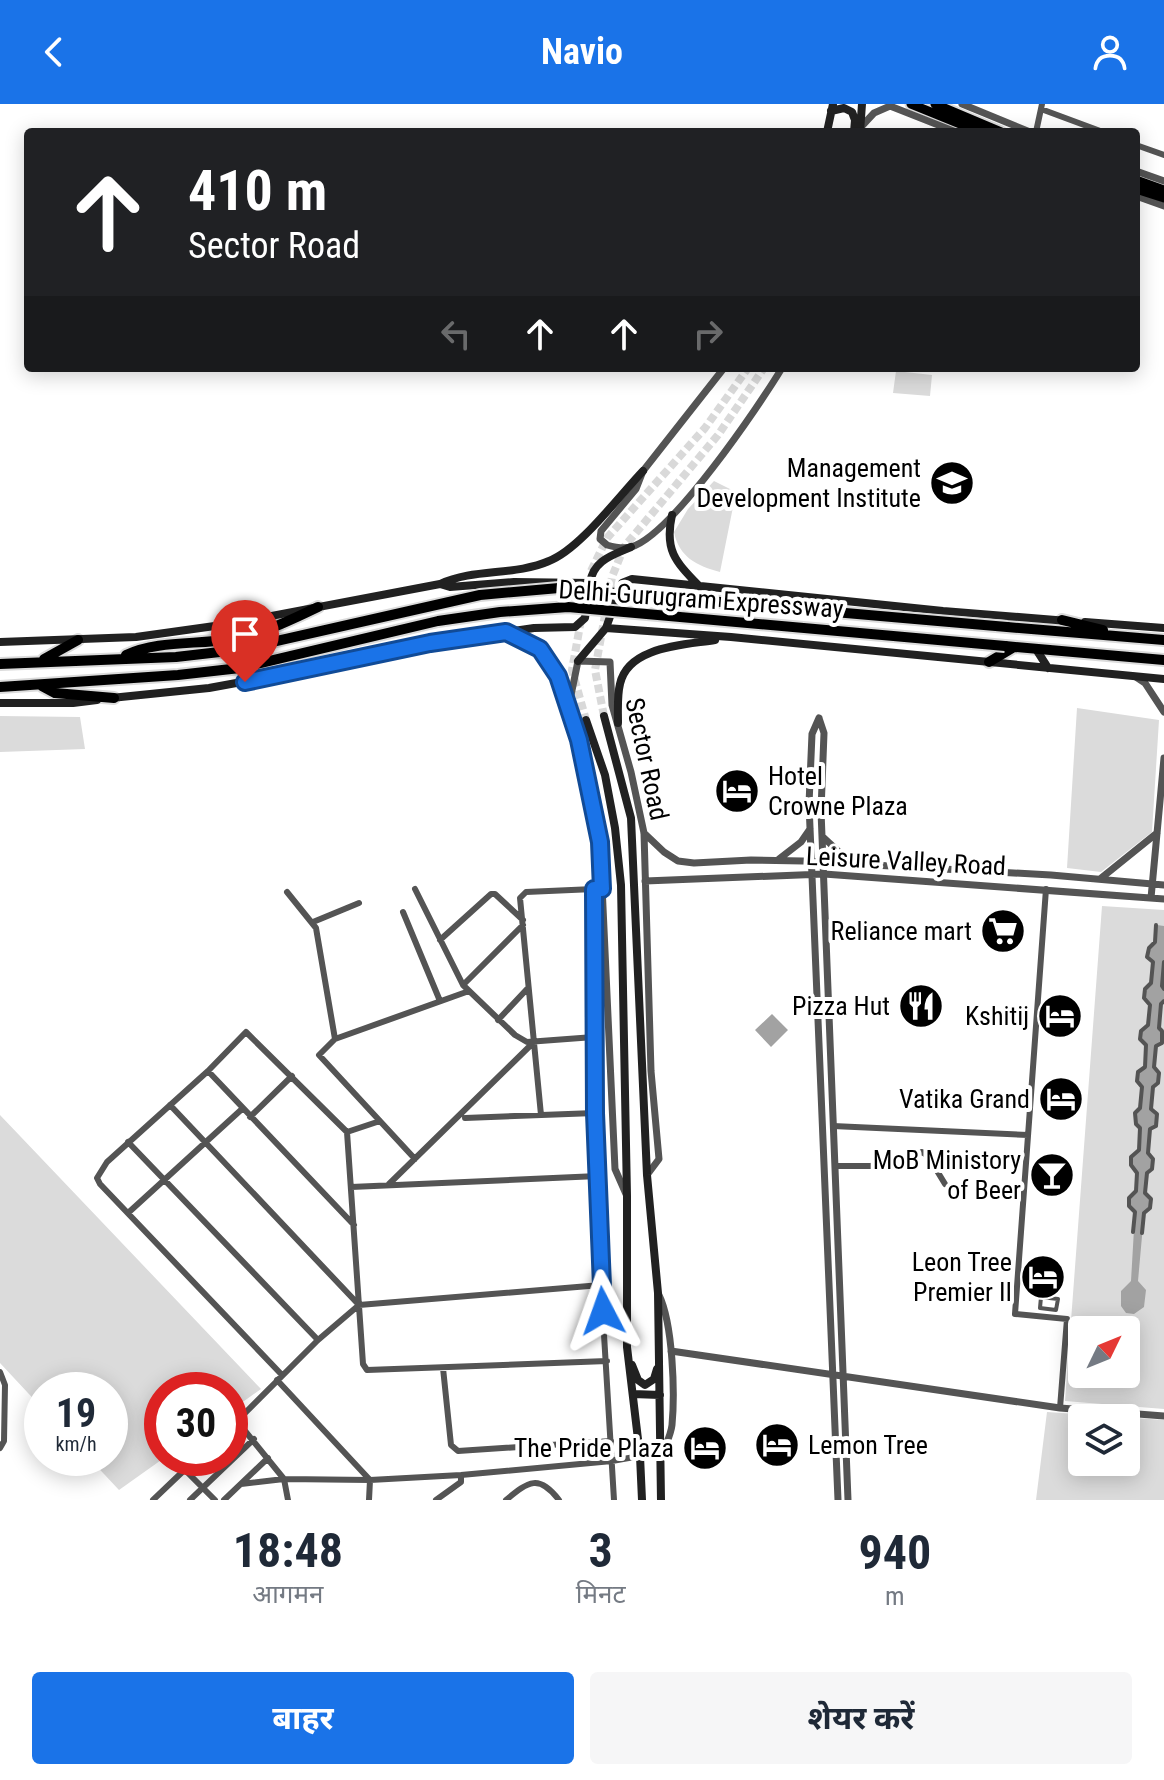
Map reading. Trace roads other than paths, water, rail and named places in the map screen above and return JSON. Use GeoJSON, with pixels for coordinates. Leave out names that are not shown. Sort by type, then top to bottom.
{"type":"FeatureCollection","features":[{"type":"Feature","properties":{"kind":"highway","name":"Delhi-Gurugram Expressway"},"geometry":{"type":"LineString","coordinates":[[0,664],[176,657],[237,650],[480,595],[559,588],[1164,640]]}},
{"type":"Feature","properties":{"kind":"highway"},"geometry":{"type":"LineString","coordinates":[[121,658],[146,647],[261,633],[318,607]]}},
{"type":"Feature","properties":{"kind":"highway","name":"Delhi-Gurugram Expressway"},"geometry":{"type":"LineString","coordinates":[[0,687],[240,668],[438,621],[568,607],[1164,660]]}},
{"type":"Feature","properties":{"kind":"highway"},"geometry":{"type":"LineString","coordinates":[[1062,620],[1138,638]]}},
{"type":"Feature","properties":{"kind":"highway"},"geometry":{"type":"LineString","coordinates":[[39,662],[78,640]]}},
{"type":"Feature","properties":{"kind":"highway"},"geometry":{"type":"LineString","coordinates":[[989,662],[1010,646]]}},
{"type":"Feature","properties":{"kind":"highway"},"geometry":{"type":"LineString","coordinates":[[42,686],[55,693],[114,698]]}},
{"type":"Feature","properties":{"kind":"main road"},"geometry":{"type":"LineString","coordinates":[[858,128],[862,104]]}},
{"type":"Feature","properties":{"kind":"main road"},"geometry":{"type":"LineString","coordinates":[[935,104],[992,128]]}},
{"type":"Feature","properties":{"kind":"main road"},"geometry":{"type":"LineString","coordinates":[[907,106],[969,128]]}},
{"type":"Feature","properties":{"kind":"main road"},"geometry":{"type":"LineString","coordinates":[[828,128],[832,108],[844,108],[852,112],[857,128]]}},
{"type":"Feature","properties":{"kind":"main road"},"geometry":{"type":"LineString","coordinates":[[1156,190],[1164,198]]}},
{"type":"Feature","properties":{"kind":"main road"},"geometry":{"type":"LineString","coordinates":[[0,642],[136,637],[192,629],[549,562],[568,551],[643,471]]}},
{"type":"Feature","properties":{"kind":"main road"},"geometry":{"type":"LineString","coordinates":[[672,515],[668,533],[673,556],[700,587]]}},
{"type":"Feature","properties":{"kind":"main road"},"geometry":{"type":"LineString","coordinates":[[0,703],[73,703],[209,688],[430,643],[506,632],[575,627],[581,625],[585,618],[595,567],[605,558],[631,547]]}},
{"type":"Feature","properties":{"kind":"main road"},"geometry":{"type":"LineString","coordinates":[[578,661],[606,628],[625,581],[632,579],[1164,628]]}},
{"type":"Feature","properties":{"kind":"main road"},"geometry":{"type":"LineString","coordinates":[[440,584],[450,587],[514,582],[590,583]]}},
{"type":"Feature","properties":{"kind":"main road"},"geometry":{"type":"LineString","coordinates":[[606,628],[731,637],[1164,679]]}},
{"type":"Feature","properties":{"kind":"main road"},"geometry":{"type":"LineString","coordinates":[[506,632],[540,649],[558,676],[569,705]]}},
{"type":"Feature","properties":{"kind":"main road"},"geometry":{"type":"LineString","coordinates":[[618,723],[620,681],[629,667],[659,649],[731,637]]}},
{"type":"Feature","properties":{"kind":"main road"},"geometry":{"type":"LineString","coordinates":[[1036,649],[1048,668]]}},
{"type":"Feature","properties":{"kind":"main road"},"geometry":{"type":"LineString","coordinates":[[604,716],[631,818],[647,1175]]}},
{"type":"Feature","properties":{"kind":"main road"},"geometry":{"type":"LineString","coordinates":[[586,720],[605,775],[621,885],[627,1347],[642,1500]]}},
{"type":"Feature","properties":{"kind":"main road","name":"Sector Road"},"geometry":{"type":"LineString","coordinates":[[647,1175],[658,1293],[661,1500]]}},
{"type":"Feature","properties":{"kind":"main road"},"geometry":{"type":"LineString","coordinates":[[627,1347],[638,1380],[645,1385],[654,1379],[660,1349]]}},
{"type":"Feature","properties":{"kind":"main road"},"geometry":{"type":"LineString","coordinates":[[633,1394],[660,1395]]}},
{"type":"Feature","properties":{"kind":"street"},"geometry":{"type":"LineString","coordinates":[[962,104],[1020,128]]}},
{"type":"Feature","properties":{"kind":"street"},"geometry":{"type":"LineString","coordinates":[[861,128],[882,108],[890,106],[907,106],[948,128]]}},
{"type":"Feature","properties":{"kind":"street"},"geometry":{"type":"LineString","coordinates":[[1037,128],[1042,106],[1094,128]]}},
{"type":"Feature","properties":{"kind":"street"},"geometry":{"type":"LineString","coordinates":[[1140,146],[1164,155]]}},
{"type":"Feature","properties":{"kind":"street"},"geometry":{"type":"LineString","coordinates":[[1140,172],[1164,181]]}},
{"type":"Feature","properties":{"kind":"street"},"geometry":{"type":"LineString","coordinates":[[1140,197],[1164,206]]}},
{"type":"Feature","properties":{"kind":"street"},"geometry":{"type":"LineString","coordinates":[[721,372],[643,471],[636,489],[601,531],[600,539],[607,545],[631,547],[645,540],[672,515],[743,429],[779,372]]}},
{"type":"Feature","properties":{"kind":"street"},"geometry":{"type":"LineString","coordinates":[[578,661],[569,705],[600,842],[594,1037],[595,1113],[601,1285],[614,1500]]}},
{"type":"Feature","properties":{"kind":"street","name":"Sector Road"},"geometry":{"type":"LineString","coordinates":[[578,661],[610,662],[612,705],[644,833],[651,1071],[659,1159],[647,1175]]}},
{"type":"Feature","properties":{"kind":"street"},"geometry":{"type":"LineString","coordinates":[[1136,677],[1145,683],[1164,712]]}},
{"type":"Feature","properties":{"kind":"street"},"geometry":{"type":"LineString","coordinates":[[838,1500],[811,874],[812,734],[819,718],[824,733],[824,874],[848,1500]]}},
{"type":"Feature","properties":{"kind":"street"},"geometry":{"type":"LineString","coordinates":[[1151,898],[1160,853],[1157,833],[1164,758]]}},
{"type":"Feature","properties":{"kind":"street"},"geometry":{"type":"LineString","coordinates":[[777,860],[801,842],[810,829]]}},
{"type":"Feature","properties":{"kind":"street","name":"Leisure Valley Road"},"geometry":{"type":"LineString","coordinates":[[644,833],[678,861],[694,863],[812,861],[1164,885]]}},
{"type":"Feature","properties":{"kind":"street"},"geometry":{"type":"LineString","coordinates":[[1100,879],[1157,833]]}},
{"type":"Feature","properties":{"kind":"street"},"geometry":{"type":"LineString","coordinates":[[823,836],[852,864]]}},
{"type":"Feature","properties":{"kind":"street","name":"Leisure Valley Road"},"geometry":{"type":"LineString","coordinates":[[645,881],[824,874],[1164,899]]}},
{"type":"Feature","properties":{"kind":"street"},"geometry":{"type":"LineString","coordinates":[[415,889],[466,988],[520,1040],[594,1037]]}},
{"type":"Feature","properties":{"kind":"street"},"geometry":{"type":"LineString","coordinates":[[541,1115],[520,898],[526,892],[598,889]]}},
{"type":"Feature","properties":{"kind":"street"},"geometry":{"type":"LineString","coordinates":[[598,889],[615,1169],[627,1196]]}},
{"type":"Feature","properties":{"kind":"street"},"geometry":{"type":"LineString","coordinates":[[1046,889],[1015,1314],[1067,1319],[1060,1408]]}},
{"type":"Feature","properties":{"kind":"street"},"geometry":{"type":"LineString","coordinates":[[287,892],[313,922],[335,1039]]}},
{"type":"Feature","properties":{"kind":"street"},"geometry":{"type":"LineString","coordinates":[[440,940],[491,894],[495,894],[523,922]]}},
{"type":"Feature","properties":{"kind":"street"},"geometry":{"type":"LineString","coordinates":[[313,922],[359,903]]}},
{"type":"Feature","properties":{"kind":"street"},"geometry":{"type":"LineString","coordinates":[[403,912],[440,1001]]}},
{"type":"Feature","properties":{"kind":"street"},"geometry":{"type":"LineString","coordinates":[[415,1159],[319,1055],[335,1039],[440,1001],[466,988],[523,922]]}},
{"type":"Feature","properties":{"kind":"street"},"geometry":{"type":"LineString","coordinates":[[1144,1213],[1135,1212],[1129,1206],[1129,1198],[1136,1191],[1137,1173],[1131,1165],[1131,1157],[1139,1150],[1140,1128],[1136,1124],[1135,1113],[1140,1108],[1142,1087],[1137,1081],[1138,1072],[1145,1067],[1146,1045],[1140,1039],[1141,1031],[1148,1025],[1150,1005],[1144,998],[1145,989],[1151,983],[1153,962],[1147,957],[1149,948],[1155,942],[1156,925]]}},
{"type":"Feature","properties":{"kind":"street"},"geometry":{"type":"LineString","coordinates":[[1164,962],[1164,989]]}},
{"type":"Feature","properties":{"kind":"street"},"geometry":{"type":"LineString","coordinates":[[498,1020],[528,988]]}},
{"type":"Feature","properties":{"kind":"street"},"geometry":{"type":"LineString","coordinates":[[1142,1233],[1144,1213],[1150,1208],[1151,1199],[1145,1193],[1147,1173],[1152,1169],[1153,1159],[1148,1153],[1150,1129],[1156,1126],[1157,1114],[1151,1109],[1153,1087],[1158,1083],[1159,1073],[1154,1067],[1156,1046],[1162,1043],[1159,1028],[1161,1004],[1164,1001]]}},
{"type":"Feature","properties":{"kind":"street"},"geometry":{"type":"LineString","coordinates":[[369,1500],[370,1480],[97,1178],[107,1162],[208,1071],[246,1032],[347,1132],[363,1364],[367,1370],[607,1361]]}},
{"type":"Feature","properties":{"kind":"street"},"geometry":{"type":"LineString","coordinates":[[388,1185],[535,1041]]}},
{"type":"Feature","properties":{"kind":"street"},"geometry":{"type":"LineString","coordinates":[[208,1071],[354,1225]]}},
{"type":"Feature","properties":{"kind":"street"},"geometry":{"type":"LineString","coordinates":[[250,1117],[292,1076]]}},
{"type":"Feature","properties":{"kind":"street"},"geometry":{"type":"LineString","coordinates":[[170,1105],[359,1305]]}},
{"type":"Feature","properties":{"kind":"street"},"geometry":{"type":"LineString","coordinates":[[128,1213],[242,1109]]}},
{"type":"Feature","properties":{"kind":"street"},"geometry":{"type":"LineString","coordinates":[[465,1118],[595,1113]]}},
{"type":"Feature","properties":{"kind":"street"},"geometry":{"type":"LineString","coordinates":[[347,1132],[380,1121]]}},
{"type":"Feature","properties":{"kind":"street"},"geometry":{"type":"LineString","coordinates":[[833,1126],[1028,1135]]}},
{"type":"Feature","properties":{"kind":"street"},"geometry":{"type":"LineString","coordinates":[[128,1142],[318,1340]]}},
{"type":"Feature","properties":{"kind":"street"},"geometry":{"type":"LineString","coordinates":[[835,1166],[871,1166],[922,1152],[928,1156],[945,1184]]}},
{"type":"Feature","properties":{"kind":"street"},"geometry":{"type":"LineString","coordinates":[[351,1187],[598,1176]]}},
{"type":"Feature","properties":{"kind":"street"},"geometry":{"type":"LineString","coordinates":[[1133,1232],[1135,1212]]}},
{"type":"Feature","properties":{"kind":"street"},"geometry":{"type":"LineString","coordinates":[[248,1409],[318,1340],[359,1305],[601,1285]]}},
{"type":"Feature","properties":{"kind":"street"},"geometry":{"type":"LineString","coordinates":[[658,1293],[667,1315],[671,1351],[672,1428],[661,1459]]}},
{"type":"Feature","properties":{"kind":"street"},"geometry":{"type":"LineString","coordinates":[[1041,1297],[1058,1299],[1056,1310],[1040,1308],[1041,1297]]}},
{"type":"Feature","properties":{"kind":"street"},"geometry":{"type":"LineString","coordinates":[[671,1351],[1060,1408],[1164,1416]]}},
{"type":"Feature","properties":{"kind":"street"},"geometry":{"type":"LineString","coordinates":[[443,1368],[451,1445],[458,1451],[611,1441]]}},
{"type":"Feature","properties":{"kind":"street"},"geometry":{"type":"LineString","coordinates":[[0,1372],[5,1385],[4,1441],[0,1448]]}},
{"type":"Feature","properties":{"kind":"street"},"geometry":{"type":"LineString","coordinates":[[248,1433],[284,1479],[288,1500]]}},
{"type":"Feature","properties":{"kind":"street"},"geometry":{"type":"LineString","coordinates":[[190,1500],[254,1439]]}},
{"type":"Feature","properties":{"kind":"street"},"geometry":{"type":"LineString","coordinates":[[241,1484],[284,1479],[370,1480],[461,1475],[640,1456]]}},
{"type":"Feature","properties":{"kind":"street"},"geometry":{"type":"LineString","coordinates":[[224,1500],[268,1458]]}},
{"type":"Feature","properties":{"kind":"street"},"geometry":{"type":"LineString","coordinates":[[535,1468],[536,1482]]}},
{"type":"Feature","properties":{"kind":"street"},"geometry":{"type":"LineString","coordinates":[[436,1500],[456,1488],[461,1482],[461,1475]]}},
{"type":"Feature","properties":{"kind":"street"},"geometry":{"type":"LineString","coordinates":[[153,1500],[179,1476]]}},
{"type":"Feature","properties":{"kind":"street"},"geometry":{"type":"LineString","coordinates":[[191,1476],[215,1500]]}},
{"type":"Feature","properties":{"kind":"street"},"geometry":{"type":"LineString","coordinates":[[506,1500],[521,1487],[536,1482],[545,1484],[559,1500]]}},
{"type":"Feature","properties":{"kind":"tunnel"},"geometry":{"type":"LineString","coordinates":[[591,571],[607,538],[705,428],[745,372]]}},
{"type":"Feature","properties":{"kind":"tunnel"},"geometry":{"type":"LineString","coordinates":[[604,716],[595,670],[612,577],[624,547],[718,435],[761,372]]}},
{"type":"Feature","properties":{"kind":"tunnel"},"geometry":{"type":"LineString","coordinates":[[581,620],[572,670],[586,720]]}},
{"type":"Feature","properties":{"kind":"place","name":"Management Development Institute"},"geometry":{"type":"Point","coordinates":[952,483]}},
{"type":"Feature","properties":{"kind":"place","name":"Hotel Crowne Plaza"},"geometry":{"type":"Point","coordinates":[737,791]}},
{"type":"Feature","properties":{"kind":"place","name":"Reliance mart"},"geometry":{"type":"Point","coordinates":[1003,931]}},
{"type":"Feature","properties":{"kind":"place","name":"Pizza Hut"},"geometry":{"type":"Point","coordinates":[921,1006]}},
{"type":"Feature","properties":{"kind":"place","name":"Kshitij"},"geometry":{"type":"Point","coordinates":[1060,1016]}},
{"type":"Feature","properties":{"kind":"place","name":"Vatika Grand"},"geometry":{"type":"Point","coordinates":[1061,1099]}},
{"type":"Feature","properties":{"kind":"place","name":"MoB Ministory of Beer"},"geometry":{"type":"Point","coordinates":[1052,1175]}},
{"type":"Feature","properties":{"kind":"place","name":"Leon Tree Premier II"},"geometry":{"type":"Point","coordinates":[1043,1277]}},
{"type":"Feature","properties":{"kind":"place","name":"Lemon Tree"},"geometry":{"type":"Point","coordinates":[777,1445]}},
{"type":"Feature","properties":{"kind":"place","name":"The Pride Plaza"},"geometry":{"type":"Point","coordinates":[705,1448]}}]}
